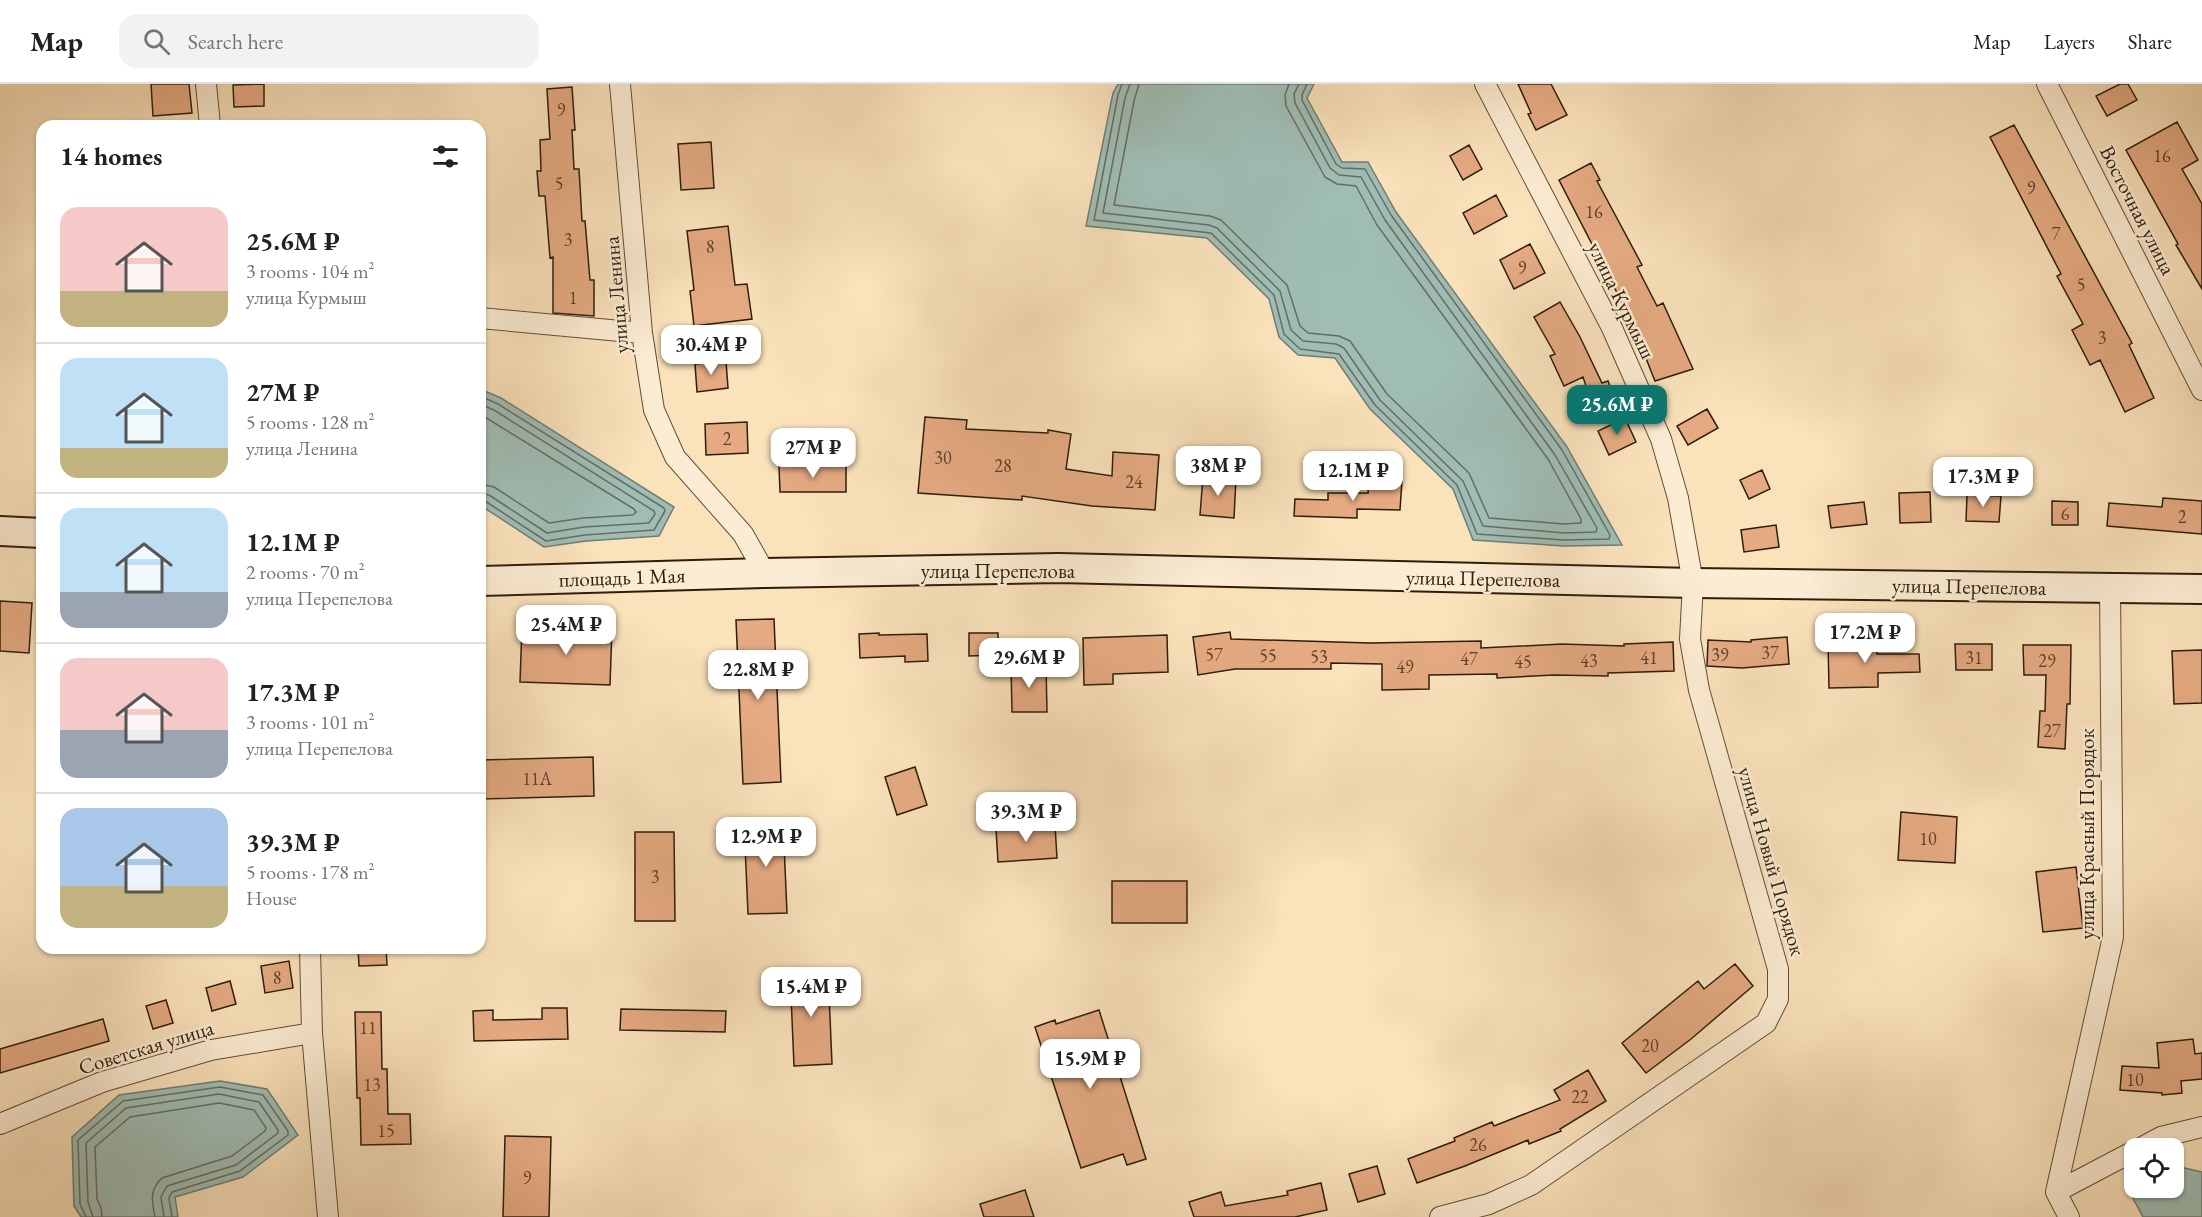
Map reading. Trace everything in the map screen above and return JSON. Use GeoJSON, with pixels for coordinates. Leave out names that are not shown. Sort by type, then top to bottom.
{"type":"FeatureCollection","features":[{"type":"Feature","properties":{"kind":"street"},"geometry":{"type":"LineString","coordinates":[[206,84],[209,120]]}},
{"type":"Feature","properties":{"kind":"street","name":"улица Ленина"},"geometry":{"type":"LineString","coordinates":[[620,84],[642,333],[654,410],[675,457],[743,534],[765,573]]}},
{"type":"Feature","properties":{"kind":"street","name":"улица Курмыш"},"geometry":{"type":"LineString","coordinates":[[1485,84],[1612,328],[1661,439],[1678,498],[1693,583]]}},
{"type":"Feature","properties":{"kind":"street","name":"Восточная улица"},"geometry":{"type":"LineString","coordinates":[[2047,84],[2202,390]]}},
{"type":"Feature","properties":{"kind":"street"},"geometry":{"type":"LineString","coordinates":[[486,319],[642,333]]}},
{"type":"Feature","properties":{"kind":"street"},"geometry":{"type":"LineString","coordinates":[[0,531],[36,533]]}},
{"type":"Feature","properties":{"kind":"street","name":"улица Перепелова"},"geometry":{"type":"LineString","coordinates":[[765,573],[1059,568],[1693,583],[2202,589]]}},
{"type":"Feature","properties":{"kind":"street","name":"площадь 1 Мая"},"geometry":{"type":"LineString","coordinates":[[486,581],[765,573]]}},
{"type":"Feature","properties":{"kind":"street","name":"улица Новый Порядок"},"geometry":{"type":"LineString","coordinates":[[1440,1217],[1489,1204],[1531,1185],[1766,1023],[1778,999],[1778,969],[1699,690],[1690,639],[1693,583]]}},
{"type":"Feature","properties":{"kind":"street","name":"улица Красный Порядок"},"geometry":{"type":"LineString","coordinates":[[2056,1192],[2113,938],[2109,587]]}},
{"type":"Feature","properties":{"kind":"street"},"geometry":{"type":"LineString","coordinates":[[310,954],[312,1033],[328,1217]]}},
{"type":"Feature","properties":{"kind":"street","name":"Советская улица"},"geometry":{"type":"LineString","coordinates":[[0,1124],[102,1082],[211,1050],[312,1033]]}},
{"type":"Feature","properties":{"kind":"street"},"geometry":{"type":"LineString","coordinates":[[2159,1138],[2202,1127]]}},
{"type":"Feature","properties":{"kind":"street"},"geometry":{"type":"LineString","coordinates":[[2068,1217],[2056,1192],[2124,1156]]}},
{"type":"Feature","properties":{"kind":"water"},"geometry":{"type":"Polygon","coordinates":[[[1118,84],[1314,84],[1307,98],[1342,162],[1368,162],[1396,212],[1567,447],[1622,545],[1564,546],[1473,540],[1453,489],[1370,409],[1335,358],[1298,355],[1279,337],[1269,299],[1207,238],[1086,226],[1113,93],[1118,84]]]}},
{"type":"Feature","properties":{"kind":"water"},"geometry":{"type":"Polygon","coordinates":[[[486,392],[501,398],[674,507],[659,536],[586,541],[544,547],[486,509],[486,392]]]}},
{"type":"Feature","properties":{"kind":"water"},"geometry":{"type":"Polygon","coordinates":[[[220,1081],[267,1089],[298,1135],[243,1177],[175,1197],[178,1217],[81,1217],[74,1206],[72,1137],[119,1095],[220,1081]]]}},
{"type":"Feature","properties":{"kind":"water"},"geometry":{"type":"Polygon","coordinates":[[[2184,1168],[2202,1172],[2202,1217],[2143,1217],[2133,1198],[2184,1198],[2184,1168]]]}},
{"type":"Feature","properties":{"kind":"building"},"geometry":{"type":"Polygon","coordinates":[[[151,84],[189,84],[192,113],[153,116],[151,84]]]}},
{"type":"Feature","properties":{"kind":"building"},"geometry":{"type":"Polygon","coordinates":[[[264,84],[264,106],[234,107],[233,85],[264,84]]]}},
{"type":"Feature","properties":{"kind":"building"},"geometry":{"type":"Polygon","coordinates":[[[1518,84],[1551,84],[1567,115],[1536,130],[1518,84]]]}},
{"type":"Feature","properties":{"kind":"building"},"geometry":{"type":"Polygon","coordinates":[[[2120,84],[2128,84],[2137,100],[2107,116],[2096,96],[2120,84]]]}},
{"type":"Feature","properties":{"kind":"building"},"geometry":{"type":"Polygon","coordinates":[[[572,87],[575,130],[572,130],[574,169],[579,169],[582,221],[585,221],[590,280],[594,280],[594,316],[553,313],[553,257],[550,258],[545,196],[539,196],[537,171],[541,171],[540,140],[550,139],[547,89],[572,87]]]}},
{"type":"Feature","properties":{"kind":"building"},"geometry":{"type":"Polygon","coordinates":[[[2177,122],[2198,160],[2182,169],[2202,204],[2202,289],[2126,150],[2177,122]]]}},
{"type":"Feature","properties":{"kind":"building"},"geometry":{"type":"Polygon","coordinates":[[[2014,125],[2132,343],[2129,345],[2154,398],[2125,412],[2100,360],[2090,365],[2072,330],[2083,324],[2057,276],[2061,274],[1990,137],[2014,125]]]}},
{"type":"Feature","properties":{"kind":"building"},"geometry":{"type":"Polygon","coordinates":[[[711,142],[714,188],[681,190],[678,144],[711,142]]]}},
{"type":"Feature","properties":{"kind":"building"},"geometry":{"type":"Polygon","coordinates":[[[1469,145],[1482,169],[1463,180],[1450,156],[1469,145]]]}},
{"type":"Feature","properties":{"kind":"building"},"geometry":{"type":"Polygon","coordinates":[[[1591,163],[1600,180],[1597,181],[1642,265],[1637,267],[1657,306],[1663,303],[1693,369],[1655,381],[1630,318],[1559,180],[1591,163]]]}},
{"type":"Feature","properties":{"kind":"building"},"geometry":{"type":"Polygon","coordinates":[[[1496,195],[1507,216],[1474,234],[1463,213],[1496,195]]]}},
{"type":"Feature","properties":{"kind":"building"},"geometry":{"type":"Polygon","coordinates":[[[728,226],[735,285],[747,284],[752,319],[694,326],[690,291],[694,290],[687,231],[728,226]]]}},
{"type":"Feature","properties":{"kind":"building"},"geometry":{"type":"Polygon","coordinates":[[[1530,244],[1545,273],[1514,289],[1500,260],[1530,244]]]}},
{"type":"Feature","properties":{"kind":"building"},"geometry":{"type":"Polygon","coordinates":[[[1560,302],[1602,383],[1608,381],[1613,395],[1591,401],[1583,377],[1564,386],[1550,356],[1555,354],[1534,317],[1560,302]]]}},
{"type":"Feature","properties":{"kind":"building"},"geometry":{"type":"Polygon","coordinates":[[[726,361],[728,388],[697,392],[695,364],[726,361]]]}},
{"type":"Feature","properties":{"kind":"building"},"geometry":{"type":"Polygon","coordinates":[[[1707,409],[1718,428],[1688,445],[1677,426],[1707,409]]]}},
{"type":"Feature","properties":{"kind":"building"},"geometry":{"type":"Polygon","coordinates":[[[925,417],[967,420],[966,429],[1048,433],[1048,430],[1071,434],[1066,469],[1112,476],[1113,452],[1159,455],[1155,510],[1092,506],[1022,496],[1022,500],[918,493],[925,417]]]}},
{"type":"Feature","properties":{"kind":"building"},"geometry":{"type":"Polygon","coordinates":[[[1625,418],[1636,442],[1609,455],[1598,431],[1625,418]]]}},
{"type":"Feature","properties":{"kind":"building"},"geometry":{"type":"Polygon","coordinates":[[[747,422],[748,453],[706,455],[705,424],[747,422]]]}},
{"type":"Feature","properties":{"kind":"building"},"geometry":{"type":"Polygon","coordinates":[[[846,465],[846,492],[780,492],[779,466],[846,465]]]}},
{"type":"Feature","properties":{"kind":"building"},"geometry":{"type":"Polygon","coordinates":[[[1762,470],[1770,489],[1749,499],[1740,480],[1762,470]]]}},
{"type":"Feature","properties":{"kind":"building"},"geometry":{"type":"Polygon","coordinates":[[[1203,476],[1236,478],[1234,518],[1200,515],[1203,476]]]}},
{"type":"Feature","properties":{"kind":"building"},"geometry":{"type":"Polygon","coordinates":[[[1369,480],[1402,481],[1400,510],[1357,509],[1357,518],[1294,516],[1295,499],[1328,500],[1328,493],[1368,493],[1369,480]]]}},
{"type":"Feature","properties":{"kind":"building"},"geometry":{"type":"Polygon","coordinates":[[[1930,492],[1931,522],[1900,523],[1899,493],[1930,492]]]}},
{"type":"Feature","properties":{"kind":"building"},"geometry":{"type":"Polygon","coordinates":[[[1967,495],[2001,496],[1999,522],[1966,521],[1967,495]]]}},
{"type":"Feature","properties":{"kind":"building"},"geometry":{"type":"Polygon","coordinates":[[[2163,498],[2202,501],[2202,534],[2107,526],[2109,503],[2162,507],[2163,498]]]}},
{"type":"Feature","properties":{"kind":"building"},"geometry":{"type":"Polygon","coordinates":[[[2052,501],[2078,502],[2078,525],[2052,525],[2052,501]]]}},
{"type":"Feature","properties":{"kind":"building"},"geometry":{"type":"Polygon","coordinates":[[[1864,502],[1867,524],[1831,528],[1828,506],[1864,502]]]}},
{"type":"Feature","properties":{"kind":"building"},"geometry":{"type":"Polygon","coordinates":[[[1776,525],[1779,547],[1744,552],[1741,530],[1776,525]]]}},
{"type":"Feature","properties":{"kind":"building"},"geometry":{"type":"Polygon","coordinates":[[[0,601],[32,603],[29,653],[0,651],[0,601]]]}},
{"type":"Feature","properties":{"kind":"building"},"geometry":{"type":"Polygon","coordinates":[[[774,619],[781,782],[743,784],[736,620],[774,619]]]}},
{"type":"Feature","properties":{"kind":"building"},"geometry":{"type":"Polygon","coordinates":[[[522,626],[612,629],[610,685],[520,682],[522,626]]]}},
{"type":"Feature","properties":{"kind":"building"},"geometry":{"type":"Polygon","coordinates":[[[1230,632],[1231,639],[1370,643],[1481,641],[1481,648],[1562,644],[1624,646],[1624,644],[1673,642],[1674,671],[1608,673],[1608,676],[1554,675],[1497,678],[1497,674],[1429,675],[1429,689],[1382,690],[1382,664],[1331,663],[1331,669],[1235,669],[1198,675],[1193,637],[1230,632]]]}},
{"type":"Feature","properties":{"kind":"building"},"geometry":{"type":"Polygon","coordinates":[[[879,633],[879,635],[927,634],[928,661],[905,662],[905,656],[860,658],[859,634],[879,633]]]}},
{"type":"Feature","properties":{"kind":"building"},"geometry":{"type":"Polygon","coordinates":[[[969,633],[998,633],[998,655],[969,656],[969,633]]]}},
{"type":"Feature","properties":{"kind":"building"},"geometry":{"type":"Polygon","coordinates":[[[1167,635],[1168,672],[1113,674],[1113,684],[1084,685],[1083,638],[1167,635]]]}},
{"type":"Feature","properties":{"kind":"building"},"geometry":{"type":"Polygon","coordinates":[[[1787,637],[1789,664],[1742,668],[1707,666],[1708,640],[1751,642],[1751,640],[1787,637]]]}},
{"type":"Feature","properties":{"kind":"building"},"geometry":{"type":"Polygon","coordinates":[[[1877,641],[1877,654],[1919,654],[1920,672],[1878,673],[1878,687],[1829,688],[1828,642],[1877,641]]]}},
{"type":"Feature","properties":{"kind":"building"},"geometry":{"type":"Polygon","coordinates":[[[1955,644],[1992,644],[1992,670],[1956,670],[1955,644]]]}},
{"type":"Feature","properties":{"kind":"building"},"geometry":{"type":"Polygon","coordinates":[[[2023,645],[2071,645],[2070,704],[2067,704],[2065,749],[2038,747],[2040,711],[2045,711],[2046,675],[2024,675],[2023,645]]]}},
{"type":"Feature","properties":{"kind":"building"},"geometry":{"type":"Polygon","coordinates":[[[2202,650],[2202,703],[2174,704],[2172,651],[2202,650]]]}},
{"type":"Feature","properties":{"kind":"building"},"geometry":{"type":"Polygon","coordinates":[[[1046,665],[1047,712],[1012,712],[1011,666],[1046,665]]]}},
{"type":"Feature","properties":{"kind":"building"},"geometry":{"type":"Polygon","coordinates":[[[593,757],[594,796],[486,799],[486,760],[593,757]]]}},
{"type":"Feature","properties":{"kind":"building"},"geometry":{"type":"Polygon","coordinates":[[[915,767],[927,805],[897,815],[885,777],[915,767]]]}},
{"type":"Feature","properties":{"kind":"building"},"geometry":{"type":"Polygon","coordinates":[[[1901,812],[1957,817],[1955,863],[1898,860],[1901,812]]]}},
{"type":"Feature","properties":{"kind":"building"},"geometry":{"type":"Polygon","coordinates":[[[783,821],[787,913],[748,914],[744,822],[783,821]]]}},
{"type":"Feature","properties":{"kind":"building"},"geometry":{"type":"Polygon","coordinates":[[[1055,825],[1057,858],[998,862],[996,829],[1055,825]]]}},
{"type":"Feature","properties":{"kind":"building"},"geometry":{"type":"Polygon","coordinates":[[[635,832],[674,832],[675,921],[635,921],[635,832]]]}},
{"type":"Feature","properties":{"kind":"building"},"geometry":{"type":"Polygon","coordinates":[[[2076,867],[2083,928],[2043,932],[2036,872],[2076,867]]]}},
{"type":"Feature","properties":{"kind":"building"},"geometry":{"type":"Polygon","coordinates":[[[1112,881],[1187,881],[1187,923],[1112,923],[1112,881]]]}},
{"type":"Feature","properties":{"kind":"building"},"geometry":{"type":"Polygon","coordinates":[[[358,954],[386,954],[387,965],[359,966],[358,954]]]}},
{"type":"Feature","properties":{"kind":"building"},"geometry":{"type":"Polygon","coordinates":[[[289,961],[293,988],[265,993],[261,966],[289,961]]]}},
{"type":"Feature","properties":{"kind":"building"},"geometry":{"type":"Polygon","coordinates":[[[1735,964],[1753,986],[1691,1039],[1646,1073],[1622,1043],[1698,981],[1704,989],[1735,964]]]}},
{"type":"Feature","properties":{"kind":"building"},"geometry":{"type":"Polygon","coordinates":[[[828,971],[832,1064],[794,1066],[790,972],[828,971]]]}},
{"type":"Feature","properties":{"kind":"building"},"geometry":{"type":"Polygon","coordinates":[[[230,981],[236,1004],[212,1011],[206,988],[230,981]]]}},
{"type":"Feature","properties":{"kind":"building"},"geometry":{"type":"Polygon","coordinates":[[[166,1000],[173,1023],[153,1029],[146,1006],[166,1000]]]}},
{"type":"Feature","properties":{"kind":"building"},"geometry":{"type":"Polygon","coordinates":[[[542,1008],[567,1008],[568,1039],[474,1041],[473,1011],[493,1010],[493,1020],[542,1019],[542,1008]]]}},
{"type":"Feature","properties":{"kind":"building"},"geometry":{"type":"Polygon","coordinates":[[[621,1009],[726,1011],[725,1032],[620,1030],[621,1009]]]}},
{"type":"Feature","properties":{"kind":"building"},"geometry":{"type":"Polygon","coordinates":[[[1099,1010],[1146,1159],[1127,1165],[1123,1154],[1081,1168],[1035,1027],[1055,1020],[1056,1024],[1099,1010]]]}},
{"type":"Feature","properties":{"kind":"building"},"geometry":{"type":"Polygon","coordinates":[[[355,1012],[381,1012],[382,1069],[387,1069],[388,1114],[410,1114],[411,1144],[361,1145],[360,1098],[357,1098],[355,1012]]]}},
{"type":"Feature","properties":{"kind":"building"},"geometry":{"type":"Polygon","coordinates":[[[103,1019],[109,1041],[0,1073],[0,1049],[103,1019]]]}},
{"type":"Feature","properties":{"kind":"building"},"geometry":{"type":"Polygon","coordinates":[[[2193,1039],[2195,1054],[2202,1053],[2202,1079],[2181,1081],[2182,1093],[2162,1095],[2162,1093],[2120,1090],[2122,1066],[2159,1068],[2157,1043],[2193,1039]]]}},
{"type":"Feature","properties":{"kind":"building"},"geometry":{"type":"Polygon","coordinates":[[[1588,1070],[1606,1101],[1560,1129],[1561,1131],[1529,1144],[1528,1140],[1417,1183],[1408,1159],[1455,1141],[1454,1138],[1492,1122],[1494,1126],[1560,1100],[1554,1090],[1588,1070]]]}},
{"type":"Feature","properties":{"kind":"building"},"geometry":{"type":"Polygon","coordinates":[[[505,1136],[551,1137],[549,1217],[503,1217],[505,1136]]]}},
{"type":"Feature","properties":{"kind":"building"},"geometry":{"type":"Polygon","coordinates":[[[1377,1166],[1385,1194],[1358,1202],[1349,1174],[1377,1166]]]}},
{"type":"Feature","properties":{"kind":"building"},"geometry":{"type":"Polygon","coordinates":[[[1321,1183],[1327,1210],[1295,1217],[1194,1217],[1189,1202],[1221,1192],[1225,1206],[1288,1195],[1287,1191],[1321,1183]]]}},
{"type":"Feature","properties":{"kind":"building"},"geometry":{"type":"Polygon","coordinates":[[[1025,1190],[1034,1217],[984,1217],[980,1204],[1025,1190]]]}}]}
